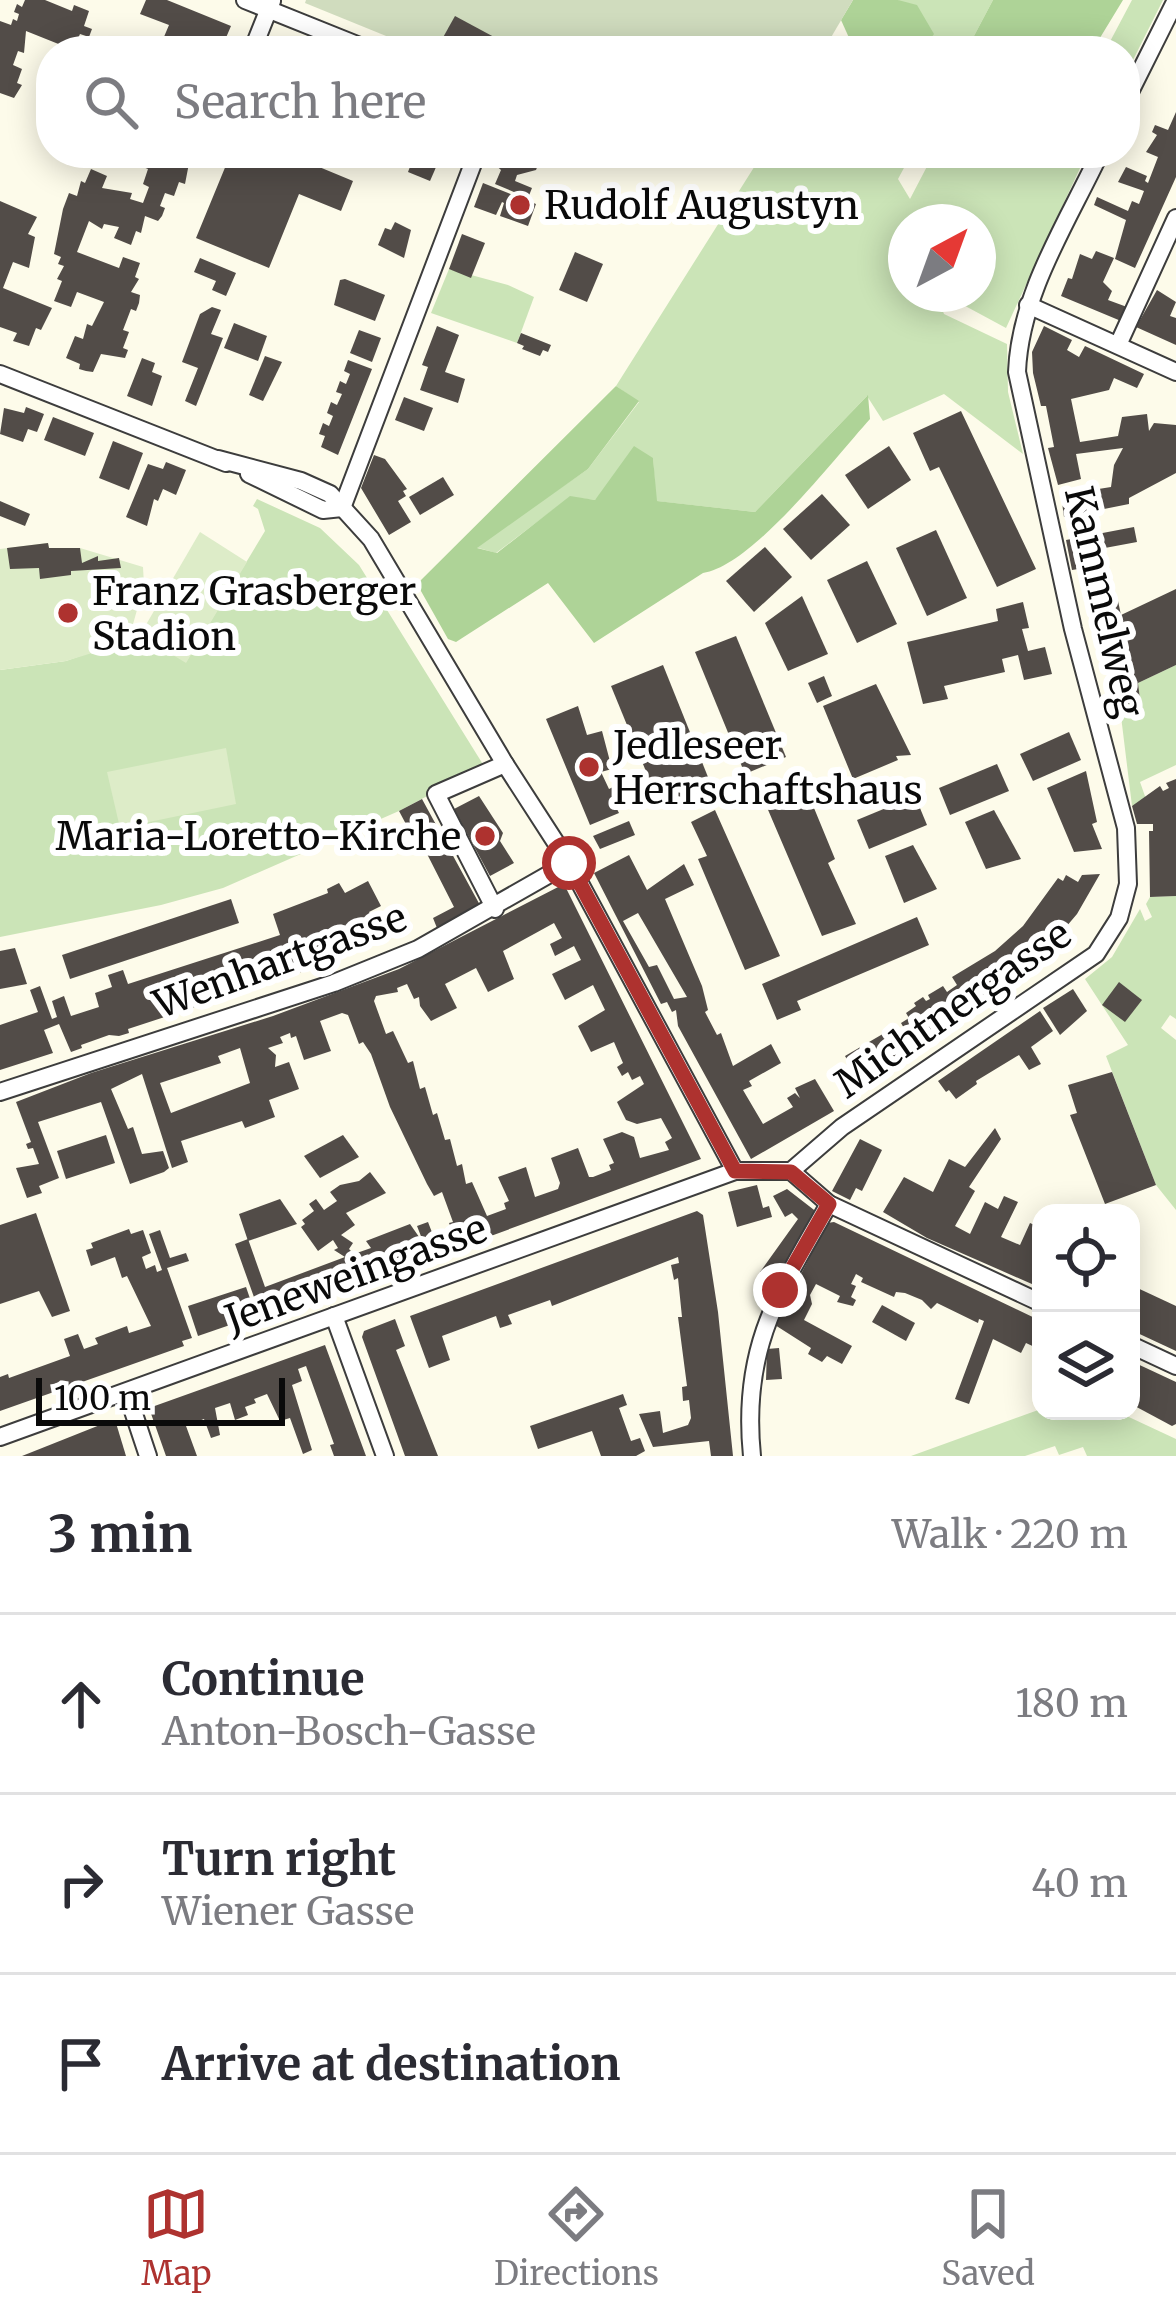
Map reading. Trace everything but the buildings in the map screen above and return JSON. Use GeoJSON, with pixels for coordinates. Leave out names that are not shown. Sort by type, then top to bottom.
{"type":"FeatureCollection","features":[{"type":"Feature","properties":{"kind":"street"},"geometry":{"type":"LineString","coordinates":[[245,0],[270,5],[323,36]]}},
{"type":"Feature","properties":{"kind":"street"},"geometry":{"type":"LineString","coordinates":[[1140,72],[1176,0]]}},
{"type":"Feature","properties":{"kind":"street"},"geometry":{"type":"LineString","coordinates":[[258,36],[270,5]]}},
{"type":"Feature","properties":{"kind":"street"},"geometry":{"type":"LineString","coordinates":[[342,508],[471,168]]}},
{"type":"Feature","properties":{"kind":"street","name":"Kammelweg"},"geometry":{"type":"LineString","coordinates":[[1093,168],[1018,336],[1020,397],[1073,629],[1126,828],[1128,884]]}},
{"type":"Feature","properties":{"kind":"street"},"geometry":{"type":"LineString","coordinates":[[1118,345],[1176,218]]}},
{"type":"Feature","properties":{"kind":"street"},"geometry":{"type":"LineString","coordinates":[[1028,305],[1176,372]]}},
{"type":"Feature","properties":{"kind":"street"},"geometry":{"type":"LineString","coordinates":[[0,374],[218,460],[323,510],[342,508]]}},
{"type":"Feature","properties":{"kind":"street"},"geometry":{"type":"LineString","coordinates":[[342,508],[371,539],[412,602],[505,764],[569,863],[735,1171],[791,1172],[829,1204],[1032,1299]]}},
{"type":"Feature","properties":{"kind":"street"},"geometry":{"type":"LineString","coordinates":[[495,909],[436,794],[505,764]]}},
{"type":"Feature","properties":{"kind":"street","name":"Wenhartgasse"},"geometry":{"type":"LineString","coordinates":[[0,1092],[334,983],[418,949],[569,863]]}},
{"type":"Feature","properties":{"kind":"street","name":"Michtnergasse"},"geometry":{"type":"LineString","coordinates":[[791,1172],[842,1127],[1096,954],[1119,918],[1128,884]]}},
{"type":"Feature","properties":{"kind":"street","name":"Jeneweingasse"},"geometry":{"type":"LineString","coordinates":[[0,1437],[735,1171]]}},
{"type":"Feature","properties":{"kind":"street"},"geometry":{"type":"LineString","coordinates":[[752,1456],[748,1410],[756,1350],[780,1290],[829,1204]]}},
{"type":"Feature","properties":{"kind":"street"},"geometry":{"type":"LineString","coordinates":[[334,1316],[385,1456]]}},
{"type":"Feature","properties":{"kind":"street"},"geometry":{"type":"LineString","coordinates":[[1140,1349],[1176,1366]]}},
{"type":"Feature","properties":{"kind":"street"},"geometry":{"type":"LineString","coordinates":[[127,1393],[148,1456]]}},
{"type":"Feature","properties":{"kind":"green space"},"geometry":{"type":"Polygon","coordinates":[[[853,0],[898,0],[917,5],[934,34],[848,36],[841,20],[853,0]]]}},
{"type":"Feature","properties":{"kind":"green space"},"geometry":{"type":"Polygon","coordinates":[[[853,0],[832,36],[386,36],[305,3],[853,0]]]}},
{"type":"Feature","properties":{"kind":"green space"},"geometry":{"type":"Polygon","coordinates":[[[898,0],[993,0],[974,36],[933,34],[898,0]]]}},
{"type":"Feature","properties":{"kind":"green space"},"geometry":{"type":"Polygon","coordinates":[[[993,0],[1123,0],[1101,36],[974,36],[993,0]]]}},
{"type":"Feature","properties":{"kind":"green space"},"geometry":{"type":"Polygon","coordinates":[[[1132,0],[1163,0],[1140,46],[1140,36],[1113,36],[1132,0]]]}},
{"type":"Feature","properties":{"kind":"green space"},"geometry":{"type":"Polygon","coordinates":[[[754,168],[904,168],[898,179],[910,199],[926,168],[1080,168],[1006,328],[976,312],[996,312],[996,204],[888,204],[888,312],[943,312],[1007,344],[1008,392],[1023,454],[944,394],[883,421],[867,396],[755,512],[656,501],[653,458],[595,500],[570,497],[496,553],[475,547],[588,469],[639,402],[616,386],[754,168]]]}},
{"type":"Feature","properties":{"kind":"green space"},"geometry":{"type":"Polygon","coordinates":[[[449,269],[534,297],[517,343],[431,313],[449,269]]]}},
{"type":"Feature","properties":{"kind":"green space"},"geometry":{"type":"Polygon","coordinates":[[[616,386],[639,401],[588,469],[477,548],[497,553],[570,496],[595,500],[634,446],[653,458],[657,501],[755,512],[868,395],[870,419],[745,552],[703,573],[594,643],[548,583],[456,642],[448,639],[417,584],[616,386]]]}},
{"type":"Feature","properties":{"kind":"green space"},"geometry":{"type":"Polygon","coordinates":[[[257,499],[320,528],[359,565],[484,766],[399,811],[223,888],[0,937],[0,670],[66,661],[140,635],[186,662],[265,531],[253,506],[257,499]]]}},
{"type":"Feature","properties":{"kind":"green space"},"geometry":{"type":"Polygon","coordinates":[[[200,532],[247,562],[186,663],[140,635],[200,532]]]}},
{"type":"Feature","properties":{"kind":"green space","name":"Franz Grasberger Stadion"},"geometry":{"type":"Polygon","coordinates":[[[48,543],[49,548],[80,548],[143,567],[144,585],[128,642],[66,661],[0,670],[0,549],[48,543]]]}},
{"type":"Feature","properties":{"kind":"green space"},"geometry":{"type":"Polygon","coordinates":[[[1176,665],[1176,765],[1140,782],[1146,799],[1132,806],[1120,708],[1140,699],[1138,683],[1176,665]]]}},
{"type":"Feature","properties":{"kind":"green space"},"geometry":{"type":"Polygon","coordinates":[[[226,748],[236,804],[120,828],[107,772],[226,748]]]}},
{"type":"Feature","properties":{"kind":"green space"},"geometry":{"type":"Polygon","coordinates":[[[1176,896],[1176,1019],[1170,1015],[1161,1028],[1176,1040],[1176,1210],[1156,1185],[1106,1056],[1128,1045],[1085,979],[1112,957],[1140,909],[1145,921],[1152,917],[1146,904],[1150,897],[1176,896]]]}},
{"type":"Feature","properties":{"kind":"green space"},"geometry":{"type":"Polygon","coordinates":[[[1032,1412],[1032,1420],[1135,1420],[1176,1439],[1176,1456],[1087,1456],[1083,1447],[1059,1455],[1055,1446],[1025,1456],[911,1456],[1032,1412]]]}},
{"type":"Feature","properties":{"kind":"place","name":"Rudolf Augustyn"},"geometry":{"type":"Point","coordinates":[520,205]}},
{"type":"Feature","properties":{"kind":"place","name":"Franz Grasberger Stadion"},"geometry":{"type":"Point","coordinates":[68,613]}},
{"type":"Feature","properties":{"kind":"place","name":"Jedleseer Herrschaftshaus"},"geometry":{"type":"Point","coordinates":[589,767]}},
{"type":"Feature","properties":{"kind":"place","name":"Maria-Loretto-Kirche"},"geometry":{"type":"Point","coordinates":[485,836]}},
{"type":"Feature","properties":{"kind":"route"},"geometry":{"type":"LineString","coordinates":[[569,863],[735,1171],[791,1172],[829,1204],[780,1290]]}}]}
